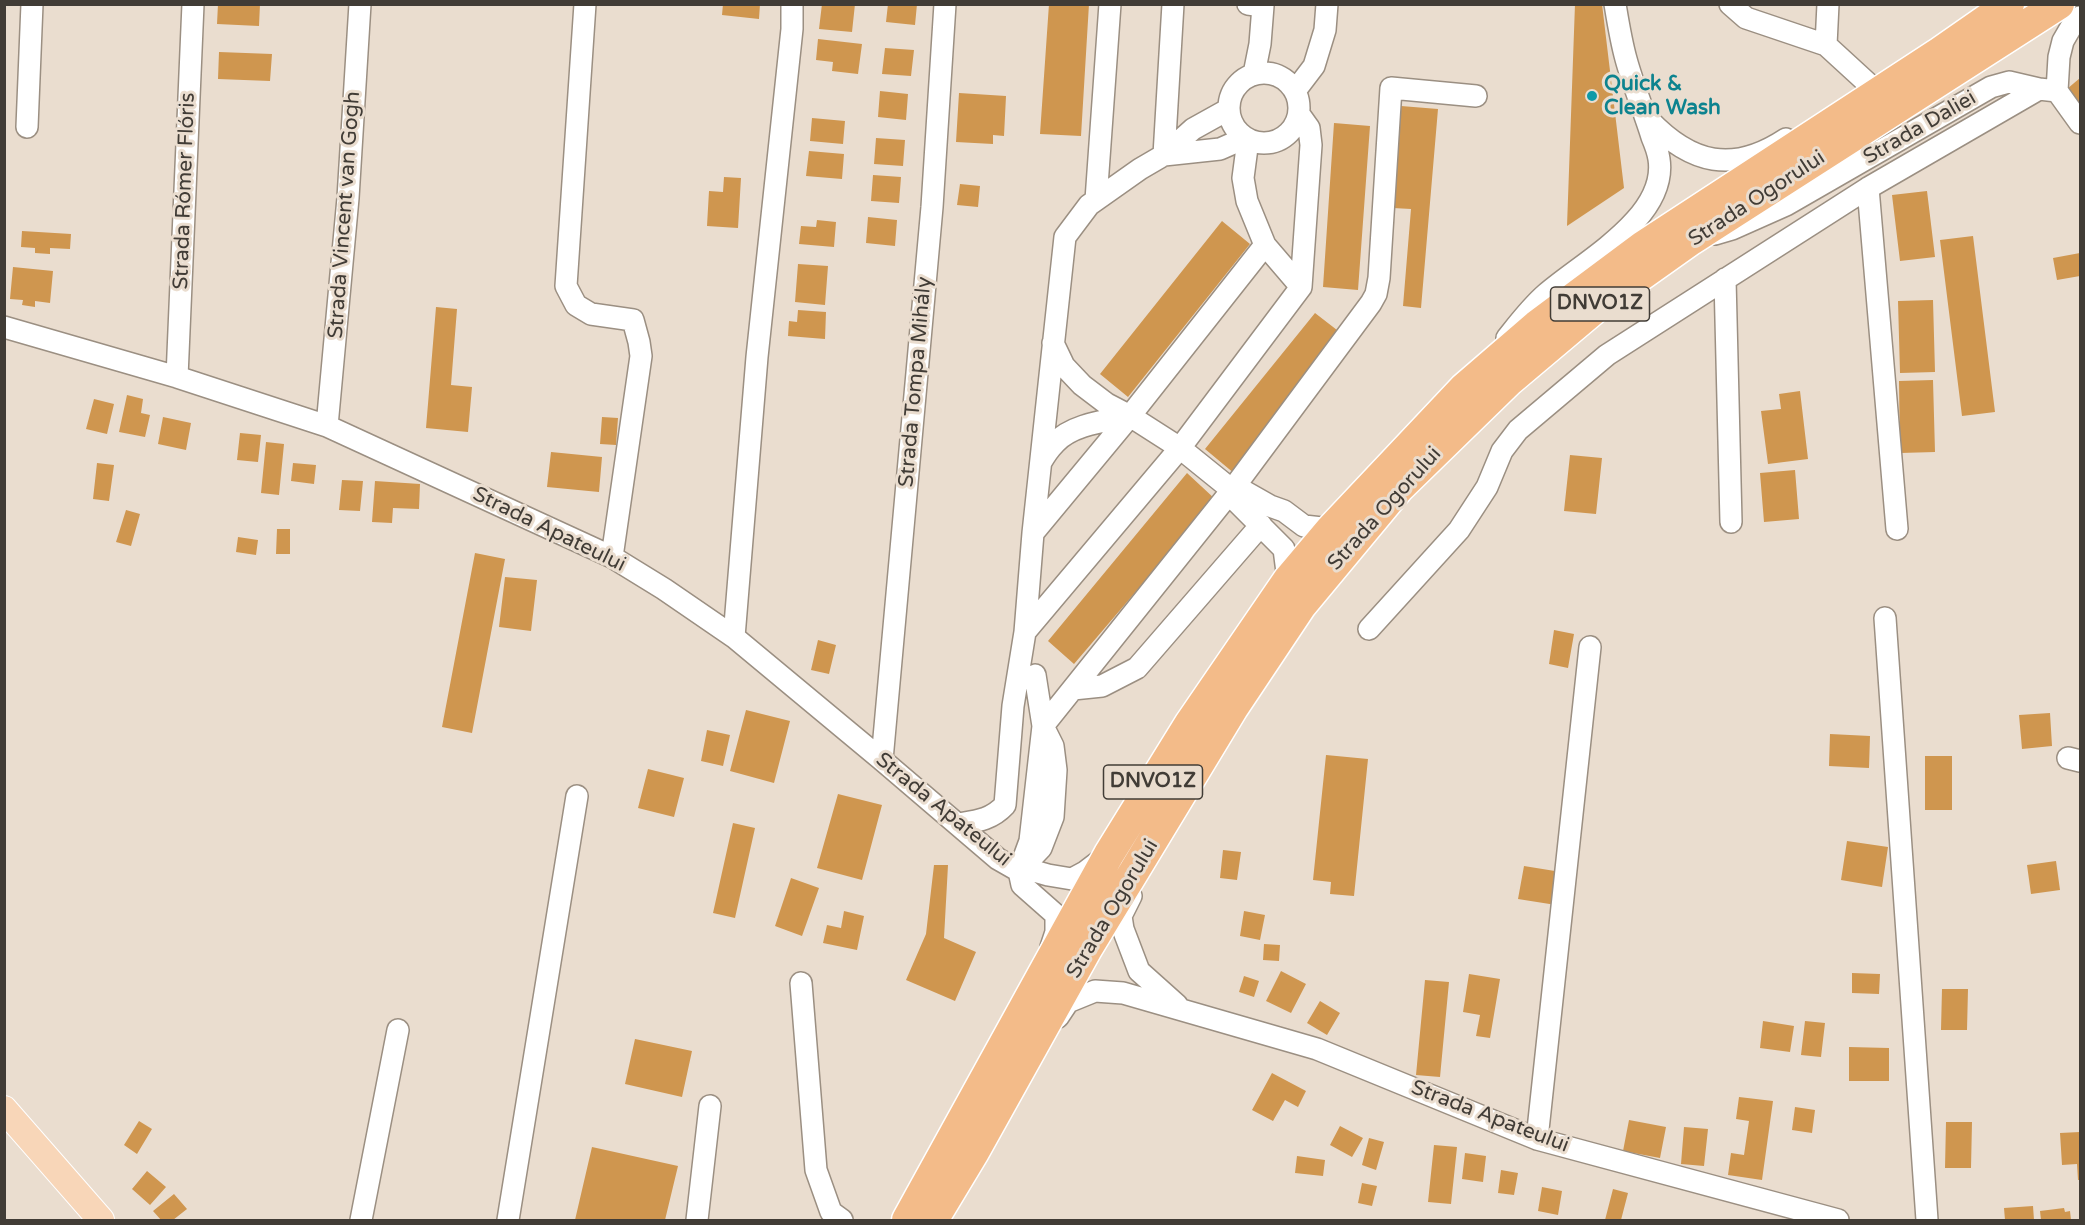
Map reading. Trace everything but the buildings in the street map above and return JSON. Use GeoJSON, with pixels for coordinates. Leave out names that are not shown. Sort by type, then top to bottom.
{"type":"FeatureCollection","features":[{"type":"Feature","properties":{"kind":"highway","name":"Strada Ogorului"},"geometry":{"type":"LineString","coordinates":[[907,1221],[1109,854],[1190,723],[1288,580],[1331,529],[1445,407],[1490,364],[1537,325],[1643,246],[1940,52],[2009,4]]}},
{"type":"Feature","properties":{"kind":"highway","name":"Strada Ogorului"},"geometry":{"type":"LineString","coordinates":[[933,1221],[1087,950],[1233,708],[1301,606],[1399,488],[1509,381],[1598,306],[1691,240],[2059,4]]}},
{"type":"Feature","properties":{"kind":"main road"},"geometry":{"type":"LineString","coordinates":[[4,1109],[101,1221]]}},
{"type":"Feature","properties":{"kind":"street"},"geometry":{"type":"LineString","coordinates":[[27,127],[32,4]]}},
{"type":"Feature","properties":{"kind":"street","name":"Strada Rómer Flóris"},"geometry":{"type":"LineString","coordinates":[[177,377],[193,4]]}},
{"type":"Feature","properties":{"kind":"street","name":"Strada Vincent van Gogh"},"geometry":{"type":"LineString","coordinates":[[327,426],[348,198],[360,4]]}},
{"type":"Feature","properties":{"kind":"street"},"geometry":{"type":"LineString","coordinates":[[585,4],[566,286],[576,305],[591,314],[633,320],[641,356],[612,557]]}},
{"type":"Feature","properties":{"kind":"street"},"geometry":{"type":"LineString","coordinates":[[734,637],[757,357],[792,29],[792,4]]}},
{"type":"Feature","properties":{"kind":"street","name":"Strada Tompa Mihály"},"geometry":{"type":"LineString","coordinates":[[882,760],[932,207],[945,4]]}},
{"type":"Feature","properties":{"kind":"street"},"geometry":{"type":"LineString","coordinates":[[1096,200],[1110,4]]}},
{"type":"Feature","properties":{"kind":"street"},"geometry":{"type":"LineString","coordinates":[[1164,155],[1173,4]]}},
{"type":"Feature","properties":{"kind":"street"},"geometry":{"type":"LineString","coordinates":[[1295,92],[1314,66],[1325,30],[1327,4]]}},
{"type":"Feature","properties":{"kind":"street"},"geometry":{"type":"LineString","coordinates":[[1490,364],[1507,338],[1546,294],[1609,245],[1647,207],[1654,195],[1659,159],[1626,58],[1615,4]]}},
{"type":"Feature","properties":{"kind":"street"},"geometry":{"type":"LineString","coordinates":[[1730,4],[1746,18],[1826,45],[1874,89]]}},
{"type":"Feature","properties":{"kind":"street"},"geometry":{"type":"LineString","coordinates":[[1826,45],[1828,4]]}},
{"type":"Feature","properties":{"kind":"street"},"geometry":{"type":"LineString","coordinates":[[1254,74],[1260,44],[1258,5]]}},
{"type":"Feature","properties":{"kind":"street"},"geometry":{"type":"LineString","coordinates":[[1370,629],[1459,530],[1487,487],[1502,452],[1518,430],[1607,355],[1725,279],[1868,188],[2048,90],[2067,31],[2080,16]]}},
{"type":"Feature","properties":{"kind":"street"},"geometry":{"type":"LineString","coordinates":[[1646,117],[1666,138],[1684,150],[1718,160],[1738,159],[1769,150],[1805,126],[1940,52]]}},
{"type":"Feature","properties":{"kind":"street"},"geometry":{"type":"LineString","coordinates":[[1254,74],[1278,75],[1288,82],[1295,92],[1299,103],[1299,114],[1289,134],[1280,140],[1259,143],[1246,139],[1236,130],[1228,109],[1235,87],[1244,79],[1254,74]]}},
{"type":"Feature","properties":{"kind":"street","name":"Strada Daliei"},"geometry":{"type":"LineString","coordinates":[[1691,240],[1732,230],[1786,205],[1991,87],[2009,82],[2048,90]]}},
{"type":"Feature","properties":{"kind":"street"},"geometry":{"type":"LineString","coordinates":[[1037,731],[1232,490],[1376,294],[1381,255],[1391,88],[1476,96]]}},
{"type":"Feature","properties":{"kind":"street"},"geometry":{"type":"LineString","coordinates":[[2048,90],[2080,123]]}},
{"type":"Feature","properties":{"kind":"street"},"geometry":{"type":"LineString","coordinates":[[958,824],[987,819],[998,813],[1005,805],[1013,706],[1025,632],[1040,463],[1065,237],[1089,205],[1164,155],[1192,129],[1228,109]]}},
{"type":"Feature","properties":{"kind":"street"},"geometry":{"type":"LineString","coordinates":[[1025,632],[1180,448],[1301,287],[1311,145],[1309,128],[1299,114]]}},
{"type":"Feature","properties":{"kind":"street"},"geometry":{"type":"LineString","coordinates":[[1164,155],[1220,149],[1246,139]]}},
{"type":"Feature","properties":{"kind":"street"},"geometry":{"type":"LineString","coordinates":[[1246,139],[1243,178],[1247,201],[1265,245],[1301,287]]}},
{"type":"Feature","properties":{"kind":"street"},"geometry":{"type":"LineString","coordinates":[[1868,188],[1897,529]]}},
{"type":"Feature","properties":{"kind":"street"},"geometry":{"type":"LineString","coordinates":[[1033,533],[1130,416],[1265,245]]}},
{"type":"Feature","properties":{"kind":"street"},"geometry":{"type":"LineString","coordinates":[[1725,279],[1731,522]]}},
{"type":"Feature","properties":{"kind":"street","name":"Strada Apateului"},"geometry":{"type":"LineString","coordinates":[[4,327],[177,377],[327,426],[612,557],[734,637],[998,860],[1013,868],[1072,879],[1085,873],[1109,854]]}},
{"type":"Feature","properties":{"kind":"street"},"geometry":{"type":"LineString","coordinates":[[1053,343],[1064,366],[1082,385],[1107,404],[1180,448],[1232,490],[1233,498],[1284,549],[1288,580]]}},
{"type":"Feature","properties":{"kind":"street"},"geometry":{"type":"LineString","coordinates":[[1040,463],[1056,441],[1065,435],[1086,425],[1130,416]]}},
{"type":"Feature","properties":{"kind":"street"},"geometry":{"type":"LineString","coordinates":[[1232,490],[1240,489],[1269,506],[1284,511],[1304,526],[1331,529]]}},
{"type":"Feature","properties":{"kind":"street"},"geometry":{"type":"LineString","coordinates":[[1073,689],[1102,686],[1137,668],[1261,525]]}},
{"type":"Feature","properties":{"kind":"street"},"geometry":{"type":"LineString","coordinates":[[1885,618],[1927,1221]]}},
{"type":"Feature","properties":{"kind":"street"},"geometry":{"type":"LineString","coordinates":[[1013,868],[1037,731],[1035,675],[1025,632]]}},
{"type":"Feature","properties":{"kind":"street"},"geometry":{"type":"LineString","coordinates":[[1537,1139],[1590,647]]}},
{"type":"Feature","properties":{"kind":"street"},"geometry":{"type":"LineString","coordinates":[[1013,706],[1053,746],[1056,770],[1053,817],[1041,849],[1013,868]]}},
{"type":"Feature","properties":{"kind":"street"},"geometry":{"type":"LineString","coordinates":[[508,1221],[577,796]]}},
{"type":"Feature","properties":{"kind":"street","name":"Strada Apateului"},"geometry":{"type":"LineString","coordinates":[[1166,821],[1121,916],[1123,929],[1139,971],[1182,1009]]}},
{"type":"Feature","properties":{"kind":"street","name":"Strada Apateului"},"geometry":{"type":"LineString","coordinates":[[1013,868],[1022,885],[1056,915],[1056,932],[1040,978]]}},
{"type":"Feature","properties":{"kind":"street"},"geometry":{"type":"LineString","coordinates":[[801,983],[816,1170],[831,1212],[842,1221]]}},
{"type":"Feature","properties":{"kind":"street","name":"Strada Apateului"},"geometry":{"type":"LineString","coordinates":[[974,1152],[1039,1053],[1068,1002],[1095,991],[1107,990],[1182,1009],[1317,1049],[1537,1139],[1838,1221]]}},
{"type":"Feature","properties":{"kind":"street"},"geometry":{"type":"LineString","coordinates":[[361,1221],[398,1030]]}},
{"type":"Feature","properties":{"kind":"street"},"geometry":{"type":"LineString","coordinates":[[697,1221],[710,1106]]}},
{"type":"Feature","properties":{"kind":"place","name":"Quick & Clean Wash"},"geometry":{"type":"Point","coordinates":[1592,96]}}]}
